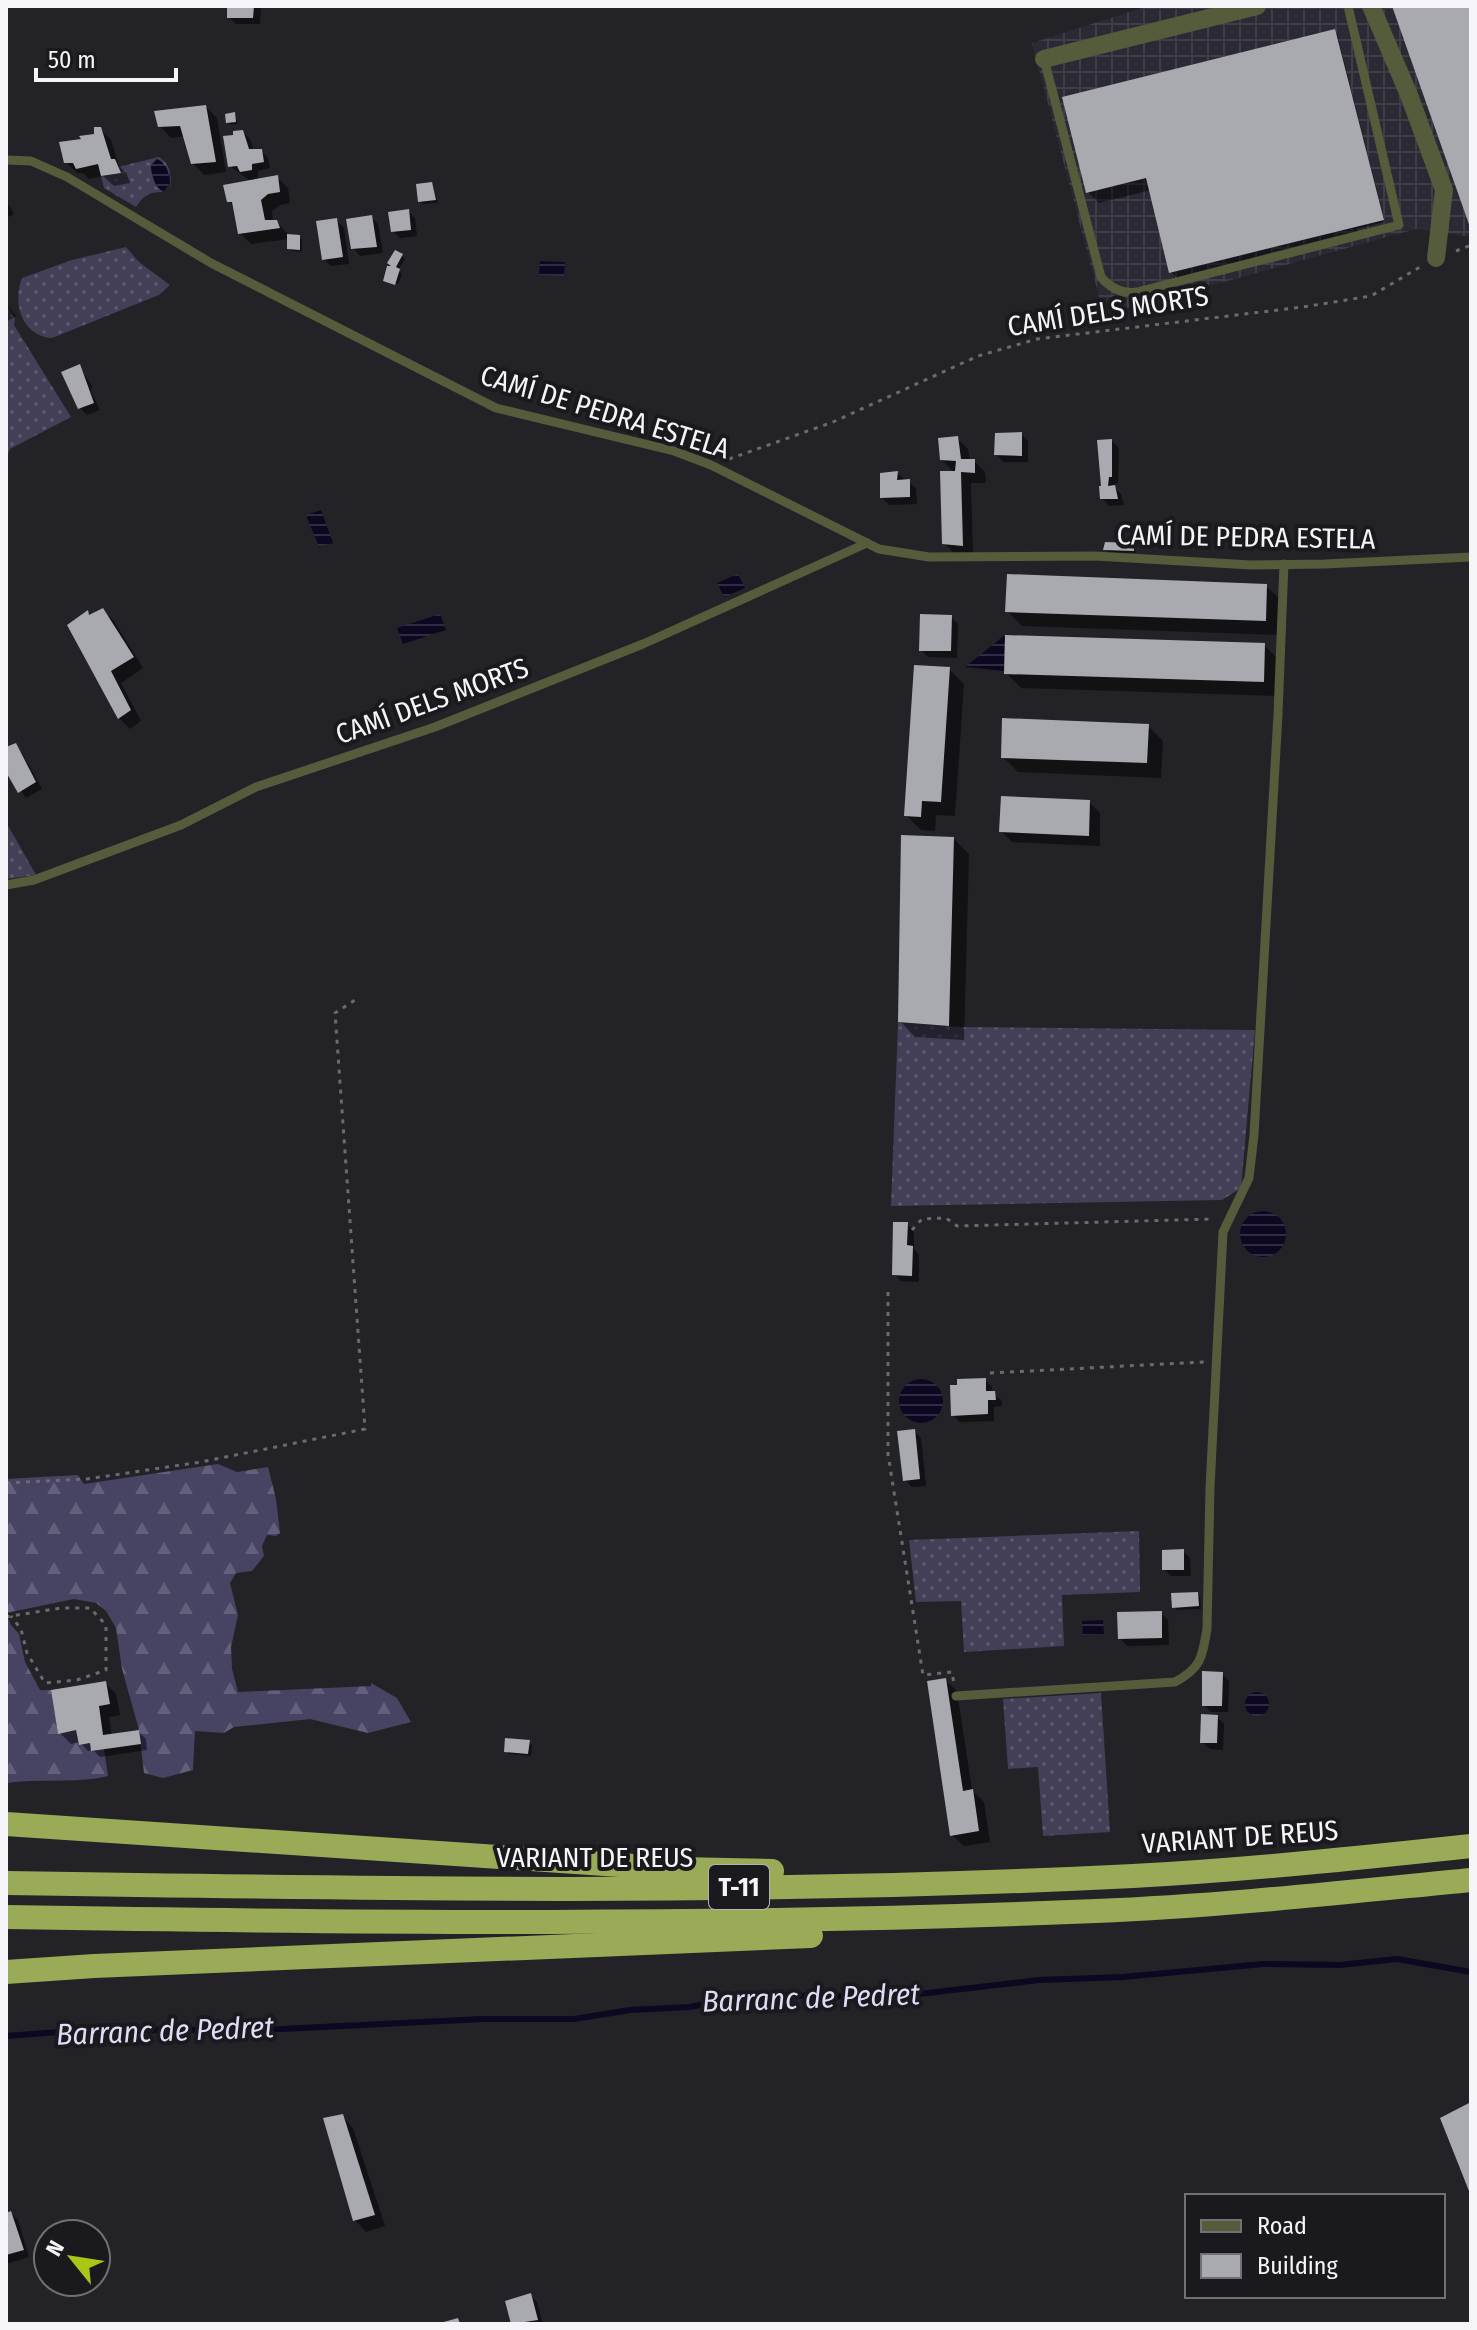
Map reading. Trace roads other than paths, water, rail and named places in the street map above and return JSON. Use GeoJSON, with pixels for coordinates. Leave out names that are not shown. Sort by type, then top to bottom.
{"type":"FeatureCollection","features":[{"type":"Feature","properties":{"kind":"highway"},"geometry":{"type":"LineString","coordinates":[[6,1824],[679,1869],[1135,1876]]}},
{"type":"Feature","properties":{"kind":"highway","name":"VARIANT DE REUS"},"geometry":{"type":"LineString","coordinates":[[6,1883],[302,1887],[774,1887],[1135,1876],[1471,1846]]}},
{"type":"Feature","properties":{"kind":"highway","name":"T-11"},"geometry":{"type":"LineString","coordinates":[[6,1917],[626,1922],[812,1920],[1101,1911],[1471,1880]]}},
{"type":"Feature","properties":{"kind":"highway"},"geometry":{"type":"LineString","coordinates":[[6,1972],[1101,1923],[1364,1890]]}},
{"type":"Feature","properties":{"kind":"street"},"geometry":{"type":"LineString","coordinates":[[1044,59],[1180,15],[1257,6]]}},
{"type":"Feature","properties":{"kind":"street"},"geometry":{"type":"LineString","coordinates":[[1371,6],[1409,95],[1444,190],[1436,258]]}},
{"type":"Feature","properties":{"kind":"lane"},"geometry":{"type":"LineString","coordinates":[[1044,59],[1101,277],[1110,288],[1137,292],[1399,225],[1348,6]]}},
{"type":"Feature","properties":{"kind":"lane","name":"CAMÍ DE PEDRA ESTELA"},"geometry":{"type":"LineString","coordinates":[[6,160],[31,161],[67,177],[211,263],[496,408],[674,451],[711,465],[879,549],[929,557],[1095,556],[1284,564],[1471,557]]}},
{"type":"Feature","properties":{"kind":"lane","name":"CAMÍ DELS MORTS"},"geometry":{"type":"LineString","coordinates":[[6,885],[34,880],[181,825],[256,787],[449,722],[643,644],[867,543]]}},
{"type":"Feature","properties":{"kind":"lane"},"geometry":{"type":"LineString","coordinates":[[956,1696],[1175,1682],[1192,1673],[1203,1651],[1207,1629],[1223,1232],[1249,1178],[1254,1135],[1284,564]]}},
{"type":"Feature","properties":{"kind":"waterway","name":"Barranc de Pedret"},"geometry":{"type":"LineString","coordinates":[[6,2036],[73,2031],[282,2029],[483,2019],[574,2019],[630,2010],[690,2007],[748,1995],[893,1997],[1039,1980],[1123,1977],[1263,1964],[1340,1965],[1397,1959],[1471,1972]]}}]}
